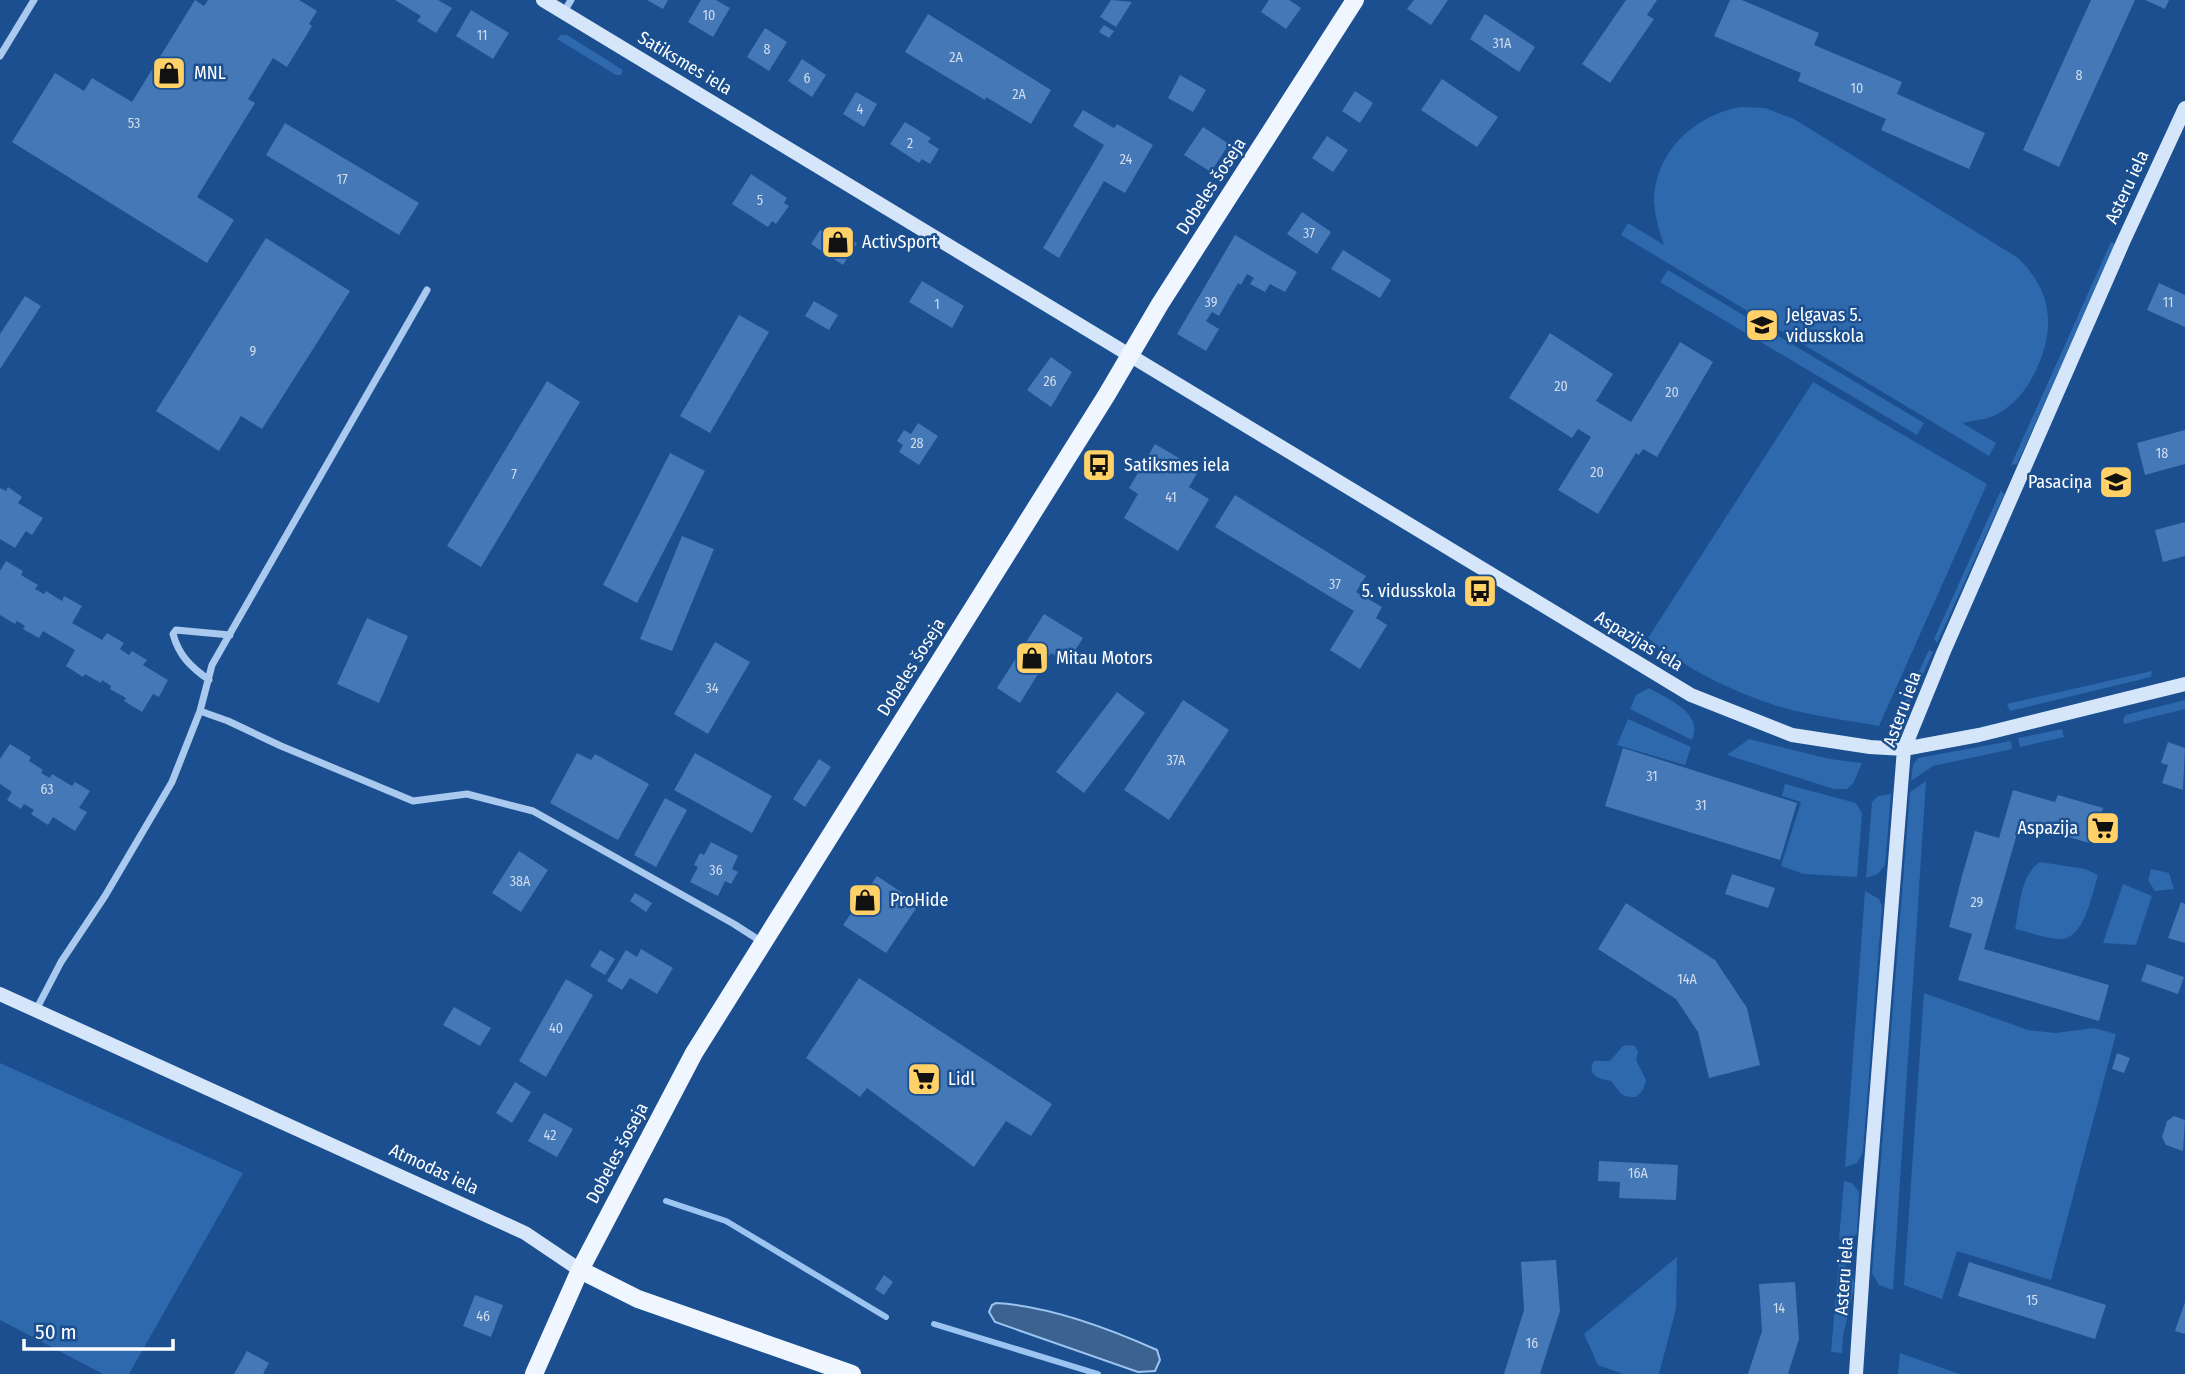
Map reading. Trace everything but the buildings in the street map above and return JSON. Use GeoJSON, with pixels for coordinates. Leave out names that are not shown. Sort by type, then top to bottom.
{"type":"FeatureCollection","features":[{"type":"Feature","properties":{"kind":"main road","name":"Dobeles šoseja"},"geometry":{"type":"LineString","coordinates":[[534,1374],[580,1270],[694,1053],[1160,304],[1355,0]]}},
{"type":"Feature","properties":{"kind":"main road","name":"Atmodas iela"},"geometry":{"type":"LineString","coordinates":[[580,1270],[638,1299],[852,1374]]}},
{"type":"Feature","properties":{"kind":"street"},"geometry":{"type":"LineString","coordinates":[[0,56],[34,0]]}},
{"type":"Feature","properties":{"kind":"street","name":"Satiksmes iela"},"geometry":{"type":"LineString","coordinates":[[543,0],[567,6],[1130,355]]}},
{"type":"Feature","properties":{"kind":"street","name":"Asteru iela"},"geometry":{"type":"LineString","coordinates":[[1856,1374],[1905,749],[1952,632],[2124,240],[2185,108]]}},
{"type":"Feature","properties":{"kind":"street"},"geometry":{"type":"LineString","coordinates":[[36,1011],[61,962],[105,896],[172,782],[200,711],[212,665],[426,290]]}},
{"type":"Feature","properties":{"kind":"street","name":"Aspazijas iela"},"geometry":{"type":"LineString","coordinates":[[1130,355],[1692,695],[1793,735],[1870,747],[1905,749],[1979,735],[2185,684]]}},
{"type":"Feature","properties":{"kind":"street"},"geometry":{"type":"LineString","coordinates":[[209,680],[187,664],[173,635],[176,630],[189,630],[230,635]]}},
{"type":"Feature","properties":{"kind":"street"},"geometry":{"type":"LineString","coordinates":[[200,711],[413,801],[467,794],[533,811],[762,942]]}},
{"type":"Feature","properties":{"kind":"street","name":"Atmodas iela"},"geometry":{"type":"LineString","coordinates":[[0,994],[525,1233],[580,1270]]}},
{"type":"Feature","properties":{"kind":"shaded area"},"geometry":{"type":"Polygon","coordinates":[[[561,35],[567,35],[623,70],[621,75],[616,75],[557,39],[561,35]]]}},
{"type":"Feature","properties":{"kind":"shaded area"},"geometry":{"type":"Polygon","coordinates":[[[1740,107],[1765,108],[1794,119],[2018,258],[2029,270],[2044,296],[2047,309],[2047,338],[2037,368],[2022,394],[2005,409],[1990,417],[1962,423],[1996,443],[1989,456],[1621,235],[1628,223],[1664,245],[1654,203],[1661,168],[1669,153],[1692,128],[1723,112],[1740,107]]]}},
{"type":"Feature","properties":{"kind":"shaded area"},"geometry":{"type":"Polygon","coordinates":[[[2111,242],[2116,244],[2017,464],[2011,465],[2111,242]]]}},
{"type":"Feature","properties":{"kind":"shaded area"},"geometry":{"type":"Polygon","coordinates":[[[1668,270],[1924,423],[1917,435],[1660,282],[1668,270]]]}},
{"type":"Feature","properties":{"kind":"shaded area"},"geometry":{"type":"Polygon","coordinates":[[[1813,382],[1987,484],[1879,726],[1802,712],[1760,700],[1693,669],[1648,638],[1813,382]]]}},
{"type":"Feature","properties":{"kind":"shaded area"},"geometry":{"type":"Polygon","coordinates":[[[2001,490],[2004,495],[1937,643],[1934,639],[2001,490]]]}},
{"type":"Feature","properties":{"kind":"shaded area"},"geometry":{"type":"Polygon","coordinates":[[[1929,650],[1933,652],[1905,714],[1901,710],[1929,650]]]}},
{"type":"Feature","properties":{"kind":"shaded area"},"geometry":{"type":"Polygon","coordinates":[[[2152,671],[2151,677],[2010,711],[2007,704],[2152,671]]]}},
{"type":"Feature","properties":{"kind":"shaded area"},"geometry":{"type":"Polygon","coordinates":[[[1649,688],[1674,702],[1689,715],[1694,730],[1692,740],[1630,709],[1636,695],[1649,688]]]}},
{"type":"Feature","properties":{"kind":"shaded area"},"geometry":{"type":"Polygon","coordinates":[[[2185,700],[2185,709],[2124,724],[2126,715],[2185,700]]]}},
{"type":"Feature","properties":{"kind":"shaded area"},"geometry":{"type":"Polygon","coordinates":[[[1628,719],[1691,747],[1685,765],[1617,745],[1628,719]]]}},
{"type":"Feature","properties":{"kind":"shaded area"},"geometry":{"type":"Polygon","coordinates":[[[2062,729],[2064,737],[2020,747],[2018,738],[2062,729]]]}},
{"type":"Feature","properties":{"kind":"shaded area"},"geometry":{"type":"Polygon","coordinates":[[[1749,739],[1830,759],[1862,763],[1853,784],[1847,789],[1834,789],[1727,755],[1749,739]]]}},
{"type":"Feature","properties":{"kind":"shaded area"},"geometry":{"type":"Polygon","coordinates":[[[2011,741],[2012,749],[1933,766],[1911,781],[1913,765],[1918,758],[2011,741]]]}},
{"type":"Feature","properties":{"kind":"shaded area"},"geometry":{"type":"Polygon","coordinates":[[[1926,781],[1893,1290],[1879,1285],[1872,1273],[1910,792],[1926,781]]]}},
{"type":"Feature","properties":{"kind":"shaded area"},"geometry":{"type":"Polygon","coordinates":[[[1785,784],[1856,803],[1862,814],[1857,877],[1804,874],[1781,866],[1801,802],[1782,796],[1785,784]]]}},
{"type":"Feature","properties":{"kind":"shaded area"},"geometry":{"type":"Polygon","coordinates":[[[1891,794],[1885,865],[1878,874],[1866,878],[1872,802],[1878,796],[1891,794]]]}},
{"type":"Feature","properties":{"kind":"shaded area"},"geometry":{"type":"Polygon","coordinates":[[[2040,862],[2085,869],[2098,875],[2086,915],[2074,933],[2067,938],[2058,939],[2015,929],[2025,883],[2033,868],[2040,862]]]}},
{"type":"Feature","properties":{"kind":"shaded area"},"geometry":{"type":"Polygon","coordinates":[[[2151,869],[2169,873],[2174,889],[2155,891],[2148,880],[2151,869]]]}},
{"type":"Feature","properties":{"kind":"shaded area"},"geometry":{"type":"Polygon","coordinates":[[[2123,884],[2152,896],[2136,945],[2103,943],[2123,884]]]}},
{"type":"Feature","properties":{"kind":"shaded area"},"geometry":{"type":"Polygon","coordinates":[[[1865,891],[1879,899],[1882,906],[1863,1152],[1857,1163],[1845,1167],[1865,891]]]}},
{"type":"Feature","properties":{"kind":"shaded area"},"geometry":{"type":"Polygon","coordinates":[[[1924,993],[2028,1030],[2056,1033],[2094,1028],[2116,1034],[2051,1280],[1957,1251],[1942,1299],[1904,1285],[1924,993]]]}},
{"type":"Feature","properties":{"kind":"shaded area"},"geometry":{"type":"Polygon","coordinates":[[[1623,1046],[1635,1046],[1638,1052],[1636,1060],[1646,1080],[1643,1090],[1636,1097],[1624,1095],[1611,1081],[1598,1078],[1592,1070],[1594,1061],[1610,1061],[1623,1046]]]}},
{"type":"Feature","properties":{"kind":"shaded area"},"geometry":{"type":"Polygon","coordinates":[[[0,1063],[243,1173],[129,1374],[103,1374],[0,1320],[0,1063]]]}},
{"type":"Feature","properties":{"kind":"shaded area"},"geometry":{"type":"Polygon","coordinates":[[[1844,1181],[1852,1183],[1859,1192],[1857,1233],[1850,1241],[1842,1243],[1839,1239],[1844,1181]]]}},
{"type":"Feature","properties":{"kind":"shaded area"},"geometry":{"type":"Polygon","coordinates":[[[1677,1257],[1676,1309],[1659,1374],[1623,1374],[1598,1365],[1584,1334],[1677,1257]]]}},
{"type":"Feature","properties":{"kind":"shaded area"},"geometry":{"type":"Polygon","coordinates":[[[1839,1260],[1842,1260],[1855,1283],[1843,1336],[1842,1353],[1831,1352],[1839,1260]]]}},
{"type":"Feature","properties":{"kind":"shaded area"},"geometry":{"type":"Polygon","coordinates":[[[996,1303],[1057,1313],[1098,1326],[1157,1350],[1160,1360],[1155,1371],[1138,1372],[995,1322],[989,1312],[996,1303]]]}},
{"type":"Feature","properties":{"kind":"shaded area"},"geometry":{"type":"Polygon","coordinates":[[[1900,1353],[1959,1374],[1898,1374],[1900,1353]]]}},
{"type":"Feature","properties":{"kind":"waterway"},"geometry":{"type":"LineString","coordinates":[[666,1201],[726,1221],[886,1317]]}},
{"type":"Feature","properties":{"kind":"waterway"},"geometry":{"type":"LineString","coordinates":[[934,1324],[1098,1374]]}},
{"type":"Feature","properties":{"kind":"place","name":"MNL"},"geometry":{"type":"Point","coordinates":[169,73]}},
{"type":"Feature","properties":{"kind":"place","name":"ActivSport"},"geometry":{"type":"Point","coordinates":[838,242]}},
{"type":"Feature","properties":{"kind":"place","name":"Jelgavas 5. vidusskola"},"geometry":{"type":"Point","coordinates":[1762,325]}},
{"type":"Feature","properties":{"kind":"place","name":"Satiksmes iela"},"geometry":{"type":"Point","coordinates":[1099,465]}},
{"type":"Feature","properties":{"kind":"place","name":"Pasaciņa"},"geometry":{"type":"Point","coordinates":[2116,482]}},
{"type":"Feature","properties":{"kind":"place","name":"5. vidusskola"},"geometry":{"type":"Point","coordinates":[1480,591]}},
{"type":"Feature","properties":{"kind":"place","name":"Mitau Motors"},"geometry":{"type":"Point","coordinates":[1032,658]}},
{"type":"Feature","properties":{"kind":"place","name":"Aspazija"},"geometry":{"type":"Point","coordinates":[2103,828]}},
{"type":"Feature","properties":{"kind":"place","name":"ProHide"},"geometry":{"type":"Point","coordinates":[865,900]}},
{"type":"Feature","properties":{"kind":"place","name":"Lidl"},"geometry":{"type":"Point","coordinates":[924,1079]}}]}
